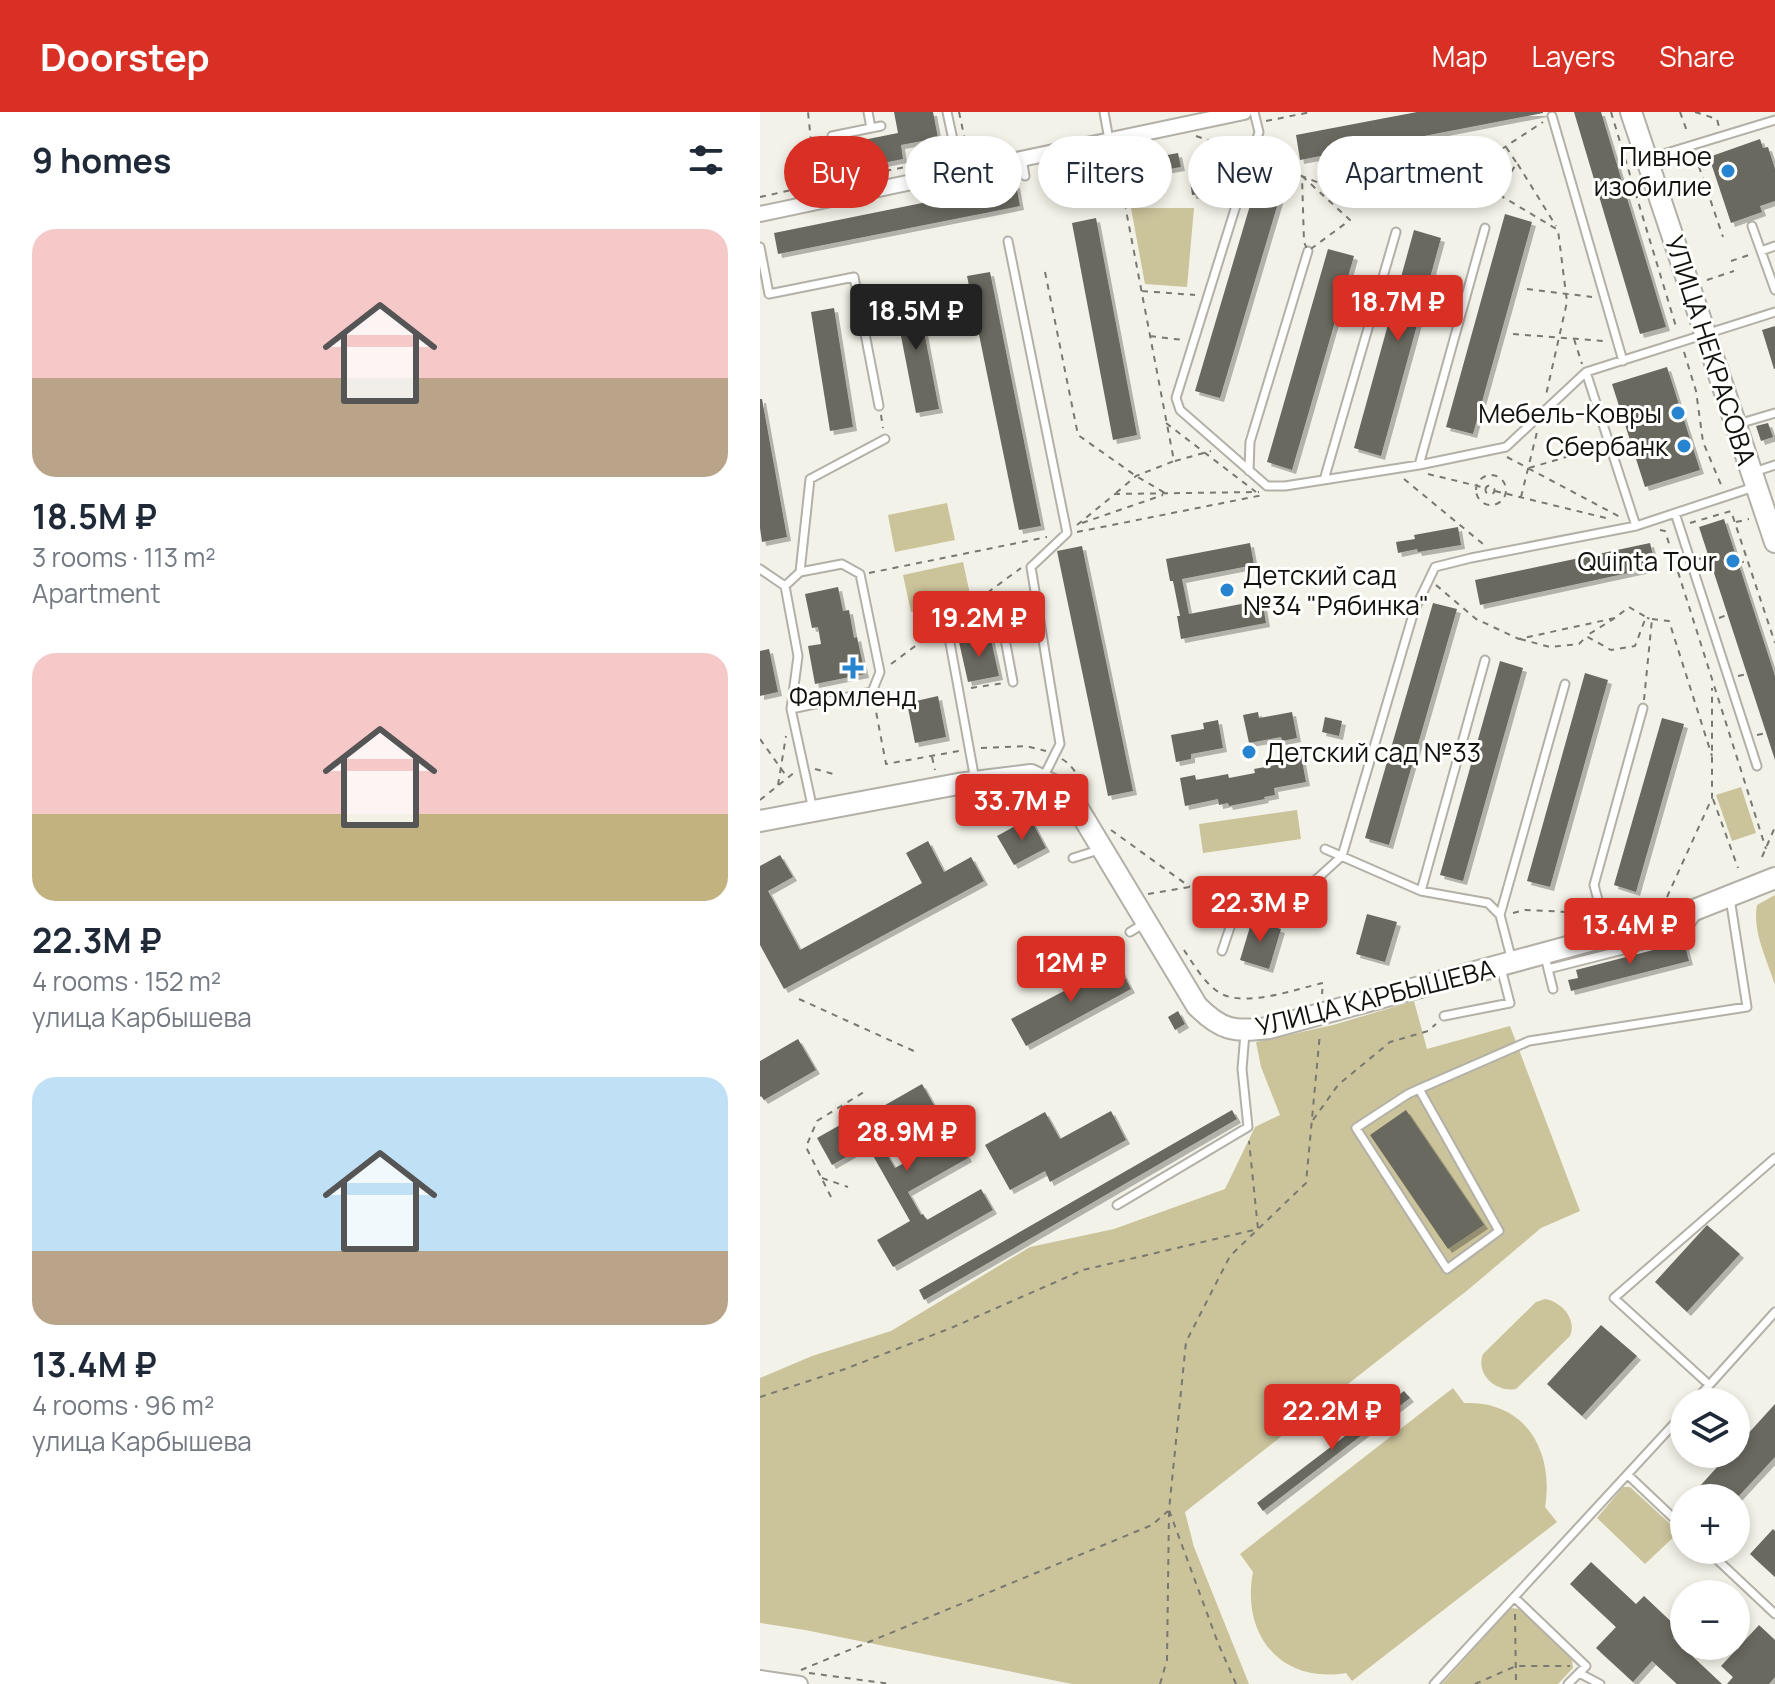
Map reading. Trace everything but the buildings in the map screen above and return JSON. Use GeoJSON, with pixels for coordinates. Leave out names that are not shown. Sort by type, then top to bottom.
{"type":"FeatureCollection","features":[{"type":"Feature","properties":{"kind":"street"},"geometry":{"type":"LineString","coordinates":[[1146,136],[1244,112]]}},
{"type":"Feature","properties":{"kind":"street","name":"УЛИЦА НЕКРАСОВА"},"geometry":{"type":"LineString","coordinates":[[1631,112],[1775,541]]}},
{"type":"Feature","properties":{"kind":"street"},"geometry":{"type":"LineString","coordinates":[[1022,159],[1038,156]]}},
{"type":"Feature","properties":{"kind":"street"},"geometry":{"type":"LineString","coordinates":[[760,214],[788,208]]}},
{"type":"Feature","properties":{"kind":"street"},"geometry":{"type":"LineString","coordinates":[[760,821],[958,784],[1031,775],[1042,780]]}},
{"type":"Feature","properties":{"kind":"street","name":"УЛИЦА КАРБЫШЕВА"},"geometry":{"type":"LineString","coordinates":[[1042,780],[1053,785],[1077,807],[1102,849],[1138,927],[1197,1006],[1212,1021],[1227,1028],[1269,1028],[1506,964],[1546,961],[1608,937],[1674,918],[1775,878]]}},
{"type":"Feature","properties":{"kind":"street"},"geometry":{"type":"LineString","coordinates":[[760,1678],[800,1684]]}},
{"type":"Feature","properties":{"kind":"lane"},"geometry":{"type":"LineString","coordinates":[[868,112],[871,128]]}},
{"type":"Feature","properties":{"kind":"lane"},"geometry":{"type":"LineString","coordinates":[[947,112],[952,136]]}},
{"type":"Feature","properties":{"kind":"lane"},"geometry":{"type":"LineString","coordinates":[[1104,112],[1108,136]]}},
{"type":"Feature","properties":{"kind":"lane"},"geometry":{"type":"LineString","coordinates":[[1254,112],[1259,132],[1176,398],[1180,410],[1267,486],[1419,465],[1506,447],[1586,372],[1775,312]]}},
{"type":"Feature","properties":{"kind":"lane"},"geometry":{"type":"LineString","coordinates":[[1552,116],[1623,361]]}},
{"type":"Feature","properties":{"kind":"lane"},"geometry":{"type":"LineString","coordinates":[[1647,159],[1773,121],[1775,131]]}},
{"type":"Feature","properties":{"kind":"lane"},"geometry":{"type":"LineString","coordinates":[[832,136],[881,126]]}},
{"type":"Feature","properties":{"kind":"lane"},"geometry":{"type":"LineString","coordinates":[[1022,159],[1025,176]]}},
{"type":"Feature","properties":{"kind":"lane"},"geometry":{"type":"LineString","coordinates":[[1752,226],[1775,290]]}},
{"type":"Feature","properties":{"kind":"lane"},"geometry":{"type":"LineString","coordinates":[[1419,465],[1485,228]]}},
{"type":"Feature","properties":{"kind":"lane"},"geometry":{"type":"LineString","coordinates":[[1324,480],[1396,232]]}},
{"type":"Feature","properties":{"kind":"lane"},"geometry":{"type":"LineString","coordinates":[[1008,241],[1067,533],[1031,567],[1060,744],[1042,780]]}},
{"type":"Feature","properties":{"kind":"lane"},"geometry":{"type":"LineString","coordinates":[[1761,251],[1775,246]]}},
{"type":"Feature","properties":{"kind":"lane"},"geometry":{"type":"LineString","coordinates":[[760,247],[769,294],[854,277],[879,406]]}},
{"type":"Feature","properties":{"kind":"lane"},"geometry":{"type":"LineString","coordinates":[[1249,471],[1250,442],[1308,251]]}},
{"type":"Feature","properties":{"kind":"lane"},"geometry":{"type":"LineString","coordinates":[[1586,372],[1636,526]]}},
{"type":"Feature","properties":{"kind":"lane"},"geometry":{"type":"LineString","coordinates":[[1736,424],[1775,413]]}},
{"type":"Feature","properties":{"kind":"lane"},"geometry":{"type":"LineString","coordinates":[[800,572],[810,479],[885,439]]}},
{"type":"Feature","properties":{"kind":"lane"},"geometry":{"type":"LineString","coordinates":[[1222,951],[1238,904],[1261,896],[1287,906],[1342,856],[1414,611],[1435,567],[1636,526],[1726,496],[1775,465]]}},
{"type":"Feature","properties":{"kind":"lane"},"geometry":{"type":"LineString","coordinates":[[1675,513],[1757,766]]}},
{"type":"Feature","properties":{"kind":"lane"},"geometry":{"type":"LineString","coordinates":[[785,586],[800,572],[842,564],[860,574],[880,672],[872,692],[791,709]]}},
{"type":"Feature","properties":{"kind":"lane"},"geometry":{"type":"LineString","coordinates":[[760,569],[785,586],[798,656],[791,709],[814,812]]}},
{"type":"Feature","properties":{"kind":"lane"},"geometry":{"type":"LineString","coordinates":[[976,782],[948,632],[1002,623],[1013,682]]}},
{"type":"Feature","properties":{"kind":"lane"},"geometry":{"type":"LineString","coordinates":[[1421,891],[1485,660]]}},
{"type":"Feature","properties":{"kind":"lane"},"geometry":{"type":"LineString","coordinates":[[1444,1016],[1510,1003],[1500,915],[1565,684]]}},
{"type":"Feature","properties":{"kind":"lane"},"geometry":{"type":"LineString","coordinates":[[1608,937],[1594,885],[1643,708]]}},
{"type":"Feature","properties":{"kind":"lane"},"geometry":{"type":"LineString","coordinates":[[1073,858],[1102,849]]}},
{"type":"Feature","properties":{"kind":"lane"},"geometry":{"type":"LineString","coordinates":[[1325,849],[1421,891],[1488,903],[1500,915]]}},
{"type":"Feature","properties":{"kind":"lane"},"geometry":{"type":"LineString","coordinates":[[1419,1089],[1499,1231],[1447,1269],[1356,1128],[1408,1094],[1419,1089],[1529,1041],[1747,1007],[1730,896]]}},
{"type":"Feature","properties":{"kind":"lane"},"geometry":{"type":"LineString","coordinates":[[1553,989],[1546,961],[1682,935],[1705,906]]}},
{"type":"Feature","properties":{"kind":"lane"},"geometry":{"type":"LineString","coordinates":[[1117,1205],[1248,1127],[1242,1069],[1245,1030]]}},
{"type":"Feature","properties":{"kind":"lane"},"geometry":{"type":"LineString","coordinates":[[1705,1381],[1614,1298],[1775,1158]]}},
{"type":"Feature","properties":{"kind":"lane"},"geometry":{"type":"LineString","coordinates":[[1766,1166],[1775,1173]]}},
{"type":"Feature","properties":{"kind":"lane"},"geometry":{"type":"LineString","coordinates":[[1707,1388],[1775,1312]]}},
{"type":"Feature","properties":{"kind":"lane"},"geometry":{"type":"LineString","coordinates":[[1434,1684],[1670,1428]]}},
{"type":"Feature","properties":{"kind":"lane"},"geometry":{"type":"LineString","coordinates":[[1628,1475],[1670,1515]]}},
{"type":"Feature","properties":{"kind":"lane"},"geometry":{"type":"LineString","coordinates":[[1722,1564],[1775,1614]]}},
{"type":"Feature","properties":{"kind":"lane"},"geometry":{"type":"LineString","coordinates":[[1514,1597],[1586,1666],[1568,1684]]}},
{"type":"Feature","properties":{"kind":"lane"},"geometry":{"type":"LineString","coordinates":[[1579,1673],[1600,1684]]}},
{"type":"Feature","properties":{"kind":"path"},"geometry":{"type":"LineString","coordinates":[[808,112],[810,136]]}},
{"type":"Feature","properties":{"kind":"path"},"geometry":{"type":"LineString","coordinates":[[959,112],[964,136]]}},
{"type":"Feature","properties":{"kind":"path"},"geometry":{"type":"LineString","coordinates":[[1256,123],[1311,112]]}},
{"type":"Feature","properties":{"kind":"path"},"geometry":{"type":"LineString","coordinates":[[1611,112],[1696,391],[1703,442],[1726,496]]}},
{"type":"Feature","properties":{"kind":"path"},"geometry":{"type":"LineString","coordinates":[[1680,112],[1723,237]]}},
{"type":"Feature","properties":{"kind":"path"},"geometry":{"type":"LineString","coordinates":[[1695,112],[1717,119],[1722,136]]}},
{"type":"Feature","properties":{"kind":"path"},"geometry":{"type":"LineString","coordinates":[[1512,142],[1552,116]]}},
{"type":"Feature","properties":{"kind":"path"},"geometry":{"type":"LineString","coordinates":[[1259,132],[1292,172],[1317,182]]}},
{"type":"Feature","properties":{"kind":"path"},"geometry":{"type":"LineString","coordinates":[[1512,156],[1558,230],[1567,302],[1521,497]]}},
{"type":"Feature","properties":{"kind":"path"},"geometry":{"type":"LineString","coordinates":[[1512,170],[1517,163]]}},
{"type":"Feature","properties":{"kind":"path"},"geometry":{"type":"LineString","coordinates":[[1302,176],[1350,220],[1308,251],[1304,242],[1302,176]]}},
{"type":"Feature","properties":{"kind":"path"},"geometry":{"type":"LineString","coordinates":[[760,197],[784,192]]}},
{"type":"Feature","properties":{"kind":"path"},"geometry":{"type":"LineString","coordinates":[[1512,202],[1558,230]]}},
{"type":"Feature","properties":{"kind":"path"},"geometry":{"type":"LineString","coordinates":[[1123,208],[1174,461]]}},
{"type":"Feature","properties":{"kind":"path"},"geometry":{"type":"LineString","coordinates":[[1731,261],[1761,251]]}},
{"type":"Feature","properties":{"kind":"path"},"geometry":{"type":"LineString","coordinates":[[1707,280],[1734,271]]}},
{"type":"Feature","properties":{"kind":"path"},"geometry":{"type":"LineString","coordinates":[[1045,272],[1078,435],[1166,494]]}},
{"type":"Feature","properties":{"kind":"path"},"geometry":{"type":"LineString","coordinates":[[1527,289],[1605,298]]}},
{"type":"Feature","properties":{"kind":"path"},"geometry":{"type":"LineString","coordinates":[[1141,291],[1208,295]]}},
{"type":"Feature","properties":{"kind":"path"},"geometry":{"type":"LineString","coordinates":[[1513,334],[1618,342]]}},
{"type":"Feature","properties":{"kind":"path"},"geometry":{"type":"LineString","coordinates":[[1149,336],[1193,341]]}},
{"type":"Feature","properties":{"kind":"path"},"geometry":{"type":"LineString","coordinates":[[1573,338],[1586,372]]}},
{"type":"Feature","properties":{"kind":"path"},"geometry":{"type":"LineString","coordinates":[[879,406],[885,439]]}},
{"type":"Feature","properties":{"kind":"path"},"geometry":{"type":"LineString","coordinates":[[1165,422],[1257,492]]}},
{"type":"Feature","properties":{"kind":"path"},"geometry":{"type":"LineString","coordinates":[[1528,468],[1609,444]]}},
{"type":"Feature","properties":{"kind":"path"},"geometry":{"type":"LineString","coordinates":[[1166,494],[1078,525],[1136,476],[1174,461],[1223,448]]}},
{"type":"Feature","properties":{"kind":"path"},"geometry":{"type":"LineString","coordinates":[[1502,454],[1636,526]]}},
{"type":"Feature","properties":{"kind":"path"},"geometry":{"type":"LineString","coordinates":[[1435,469],[1422,473],[1486,488],[1492,485]]}},
{"type":"Feature","properties":{"kind":"path"},"geometry":{"type":"LineString","coordinates":[[1411,474],[1400,475],[1495,554]]}},
{"type":"Feature","properties":{"kind":"path"},"geometry":{"type":"LineString","coordinates":[[1494,475],[1492,485],[1495,491]]}},
{"type":"Feature","properties":{"kind":"path"},"geometry":{"type":"LineString","coordinates":[[1494,475],[1504,482],[1505,493],[1498,503],[1487,504],[1477,497],[1476,486],[1483,476],[1494,475]]}},
{"type":"Feature","properties":{"kind":"path"},"geometry":{"type":"LineString","coordinates":[[1486,488],[1489,494],[1487,504]]}},
{"type":"Feature","properties":{"kind":"path"},"geometry":{"type":"LineString","coordinates":[[1489,494],[1495,491],[1505,493],[1665,531],[1766,849]]}},
{"type":"Feature","properties":{"kind":"path"},"geometry":{"type":"LineString","coordinates":[[1115,494],[1265,493]]}},
{"type":"Feature","properties":{"kind":"path"},"geometry":{"type":"LineString","coordinates":[[860,574],[1273,493]]}},
{"type":"Feature","properties":{"kind":"path"},"geometry":{"type":"LineString","coordinates":[[1679,527],[1731,511],[1775,643]]}},
{"type":"Feature","properties":{"kind":"path"},"geometry":{"type":"LineString","coordinates":[[1735,522],[1750,519]]}},
{"type":"Feature","properties":{"kind":"path"},"geometry":{"type":"LineString","coordinates":[[880,672],[1030,561]]}},
{"type":"Feature","properties":{"kind":"path"},"geometry":{"type":"LineString","coordinates":[[1738,563],[1748,561]]}},
{"type":"Feature","properties":{"kind":"path"},"geometry":{"type":"LineString","coordinates":[[1429,579],[1476,619],[1519,639],[1550,647],[1579,644],[1629,607],[1646,617],[1669,621],[1712,758]]}},
{"type":"Feature","properties":{"kind":"path"},"geometry":{"type":"LineString","coordinates":[[1586,636],[1611,650],[1635,646],[1646,617]]}},
{"type":"Feature","properties":{"kind":"path"},"geometry":{"type":"LineString","coordinates":[[1519,639],[1615,618]]}},
{"type":"Feature","properties":{"kind":"path"},"geometry":{"type":"LineString","coordinates":[[1643,708],[1652,619]]}},
{"type":"Feature","properties":{"kind":"path"},"geometry":{"type":"LineString","coordinates":[[958,690],[1013,682]]}},
{"type":"Feature","properties":{"kind":"path"},"geometry":{"type":"LineString","coordinates":[[1712,682],[1712,798],[1738,868]]}},
{"type":"Feature","properties":{"kind":"path"},"geometry":{"type":"LineString","coordinates":[[760,739],[788,778]]}},
{"type":"Feature","properties":{"kind":"path"},"geometry":{"type":"LineString","coordinates":[[777,786],[786,739]]}},
{"type":"Feature","properties":{"kind":"path"},"geometry":{"type":"LineString","coordinates":[[932,756],[938,779]]}},
{"type":"Feature","properties":{"kind":"path"},"geometry":{"type":"LineString","coordinates":[[760,800],[803,766],[837,775]]}},
{"type":"Feature","properties":{"kind":"path"},"geometry":{"type":"LineString","coordinates":[[1667,897],[1712,798]]}},
{"type":"Feature","properties":{"kind":"path"},"geometry":{"type":"LineString","coordinates":[[1107,827],[1190,887]]}},
{"type":"Feature","properties":{"kind":"path"},"geometry":{"type":"LineString","coordinates":[[1762,857],[1775,827]]}},
{"type":"Feature","properties":{"kind":"path"},"geometry":{"type":"LineString","coordinates":[[1147,894],[1190,887],[1261,896]]}},
{"type":"Feature","properties":{"kind":"path"},"geometry":{"type":"LineString","coordinates":[[1500,915],[1525,910],[1602,914]]}},
{"type":"Feature","properties":{"kind":"path"},"geometry":{"type":"LineString","coordinates":[[1160,1684],[1167,1660],[1169,1510],[1186,1342],[1230,1256],[1306,1183],[1323,983],[1239,1000],[1219,993],[1178,942]]}},
{"type":"Feature","properties":{"kind":"path"},"geometry":{"type":"LineString","coordinates":[[799,999],[916,1052]]}},
{"type":"Feature","properties":{"kind":"path"},"geometry":{"type":"LineString","coordinates":[[1312,1121],[1338,1085],[1390,1042],[1428,1031],[1444,1016]]}},
{"type":"Feature","properties":{"kind":"path"},"geometry":{"type":"LineString","coordinates":[[831,1197],[806,1147],[817,1121],[864,1092]]}},
{"type":"Feature","properties":{"kind":"path"},"geometry":{"type":"LineString","coordinates":[[1248,1127],[1258,1229]]}},
{"type":"Feature","properties":{"kind":"path"},"geometry":{"type":"LineString","coordinates":[[821,1178],[848,1187]]}},
{"type":"Feature","properties":{"kind":"path"},"geometry":{"type":"LineString","coordinates":[[760,1397],[859,1364],[951,1328],[1083,1270],[1258,1229]]}},
{"type":"Feature","properties":{"kind":"path"},"geometry":{"type":"LineString","coordinates":[[891,1684],[797,1671],[1152,1525],[1169,1510]]}},
{"type":"Feature","properties":{"kind":"path"},"geometry":{"type":"LineString","coordinates":[[1169,1510],[1236,1684]]}},
{"type":"Feature","properties":{"kind":"path"},"geometry":{"type":"LineString","coordinates":[[1514,1597],[1516,1684]]}},
{"type":"Feature","properties":{"kind":"path"},"geometry":{"type":"LineString","coordinates":[[1475,1684],[1516,1666],[1586,1666]]}},
{"type":"Feature","properties":{"kind":"shaded area"},"geometry":{"type":"Polygon","coordinates":[[[1131,208],[1194,208],[1187,287],[1145,284],[1131,208]]]}},
{"type":"Feature","properties":{"kind":"shaded area"},"geometry":{"type":"Polygon","coordinates":[[[947,503],[955,540],[895,552],[888,515],[947,503]]]}},
{"type":"Feature","properties":{"kind":"shaded area"},"geometry":{"type":"Polygon","coordinates":[[[963,562],[971,599],[911,612],[903,575],[963,562]]]}},
{"type":"Feature","properties":{"kind":"shaded area"},"geometry":{"type":"Polygon","coordinates":[[[1741,787],[1756,833],[1732,841],[1716,795],[1741,787]]]}},
{"type":"Feature","properties":{"kind":"shaded area"},"geometry":{"type":"Polygon","coordinates":[[[1297,810],[1301,839],[1203,853],[1199,824],[1297,810]]]}},
{"type":"Feature","properties":{"kind":"shaded area"},"geometry":{"type":"Polygon","coordinates":[[[1775,895],[1775,985],[1758,935],[1756,915],[1757,905],[1775,895]]]}},
{"type":"Feature","properties":{"kind":"shaded area"},"geometry":{"type":"Polygon","coordinates":[[[1414,1001],[1427,1049],[1510,1026],[1580,1211],[1541,1228],[1469,1289],[1185,1512],[1194,1547],[1249,1684],[1072,1684],[760,1623],[760,1378],[812,1356],[891,1331],[1030,1247],[1114,1229],[1225,1189],[1255,1127],[1280,1115],[1261,1067],[1256,1042],[1333,1025],[1414,1001]]]}},
{"type":"Feature","properties":{"kind":"shaded area"},"geometry":{"type":"Polygon","coordinates":[[[1545,1299],[1566,1312],[1571,1323],[1570,1336],[1516,1389],[1495,1385],[1482,1368],[1483,1354],[1536,1302],[1545,1299]]]}},
{"type":"Feature","properties":{"kind":"shaded area"},"geometry":{"type":"Polygon","coordinates":[[[1453,1388],[1464,1403],[1501,1409],[1527,1428],[1536,1441],[1546,1473],[1545,1507],[1557,1522],[1352,1681],[1346,1673],[1302,1671],[1284,1662],[1270,1650],[1260,1634],[1253,1615],[1253,1572],[1240,1554],[1453,1388]]]}},
{"type":"Feature","properties":{"kind":"shaded area"},"geometry":{"type":"Polygon","coordinates":[[[1623,1487],[1630,1487],[1670,1524],[1670,1540],[1645,1564],[1597,1518],[1623,1487]]]}},
{"type":"Feature","properties":{"kind":"shaded area"},"geometry":{"type":"Polygon","coordinates":[[[1511,1608],[1520,1609],[1572,1660],[1573,1668],[1558,1684],[1442,1684],[1511,1608]]]}},
{"type":"Feature","properties":{"kind":"place","name":"Пивное изобилие"},"geometry":{"type":"Point","coordinates":[1728,171]}},
{"type":"Feature","properties":{"kind":"place","name":"Мебель-Ковры"},"geometry":{"type":"Point","coordinates":[1678,413]}},
{"type":"Feature","properties":{"kind":"place","name":"Сбербанк"},"geometry":{"type":"Point","coordinates":[1684,446]}},
{"type":"Feature","properties":{"kind":"place","name":"Quinta Tour"},"geometry":{"type":"Point","coordinates":[1733,561]}},
{"type":"Feature","properties":{"kind":"place","name":"Детский сад №34 \"Рябинка\""},"geometry":{"type":"Point","coordinates":[1227,590]}},
{"type":"Feature","properties":{"kind":"place","name":"Фармленд"},"geometry":{"type":"Point","coordinates":[853,668]}},
{"type":"Feature","properties":{"kind":"place","name":"Детский сад №33"},"geometry":{"type":"Point","coordinates":[1249,752]}}]}
